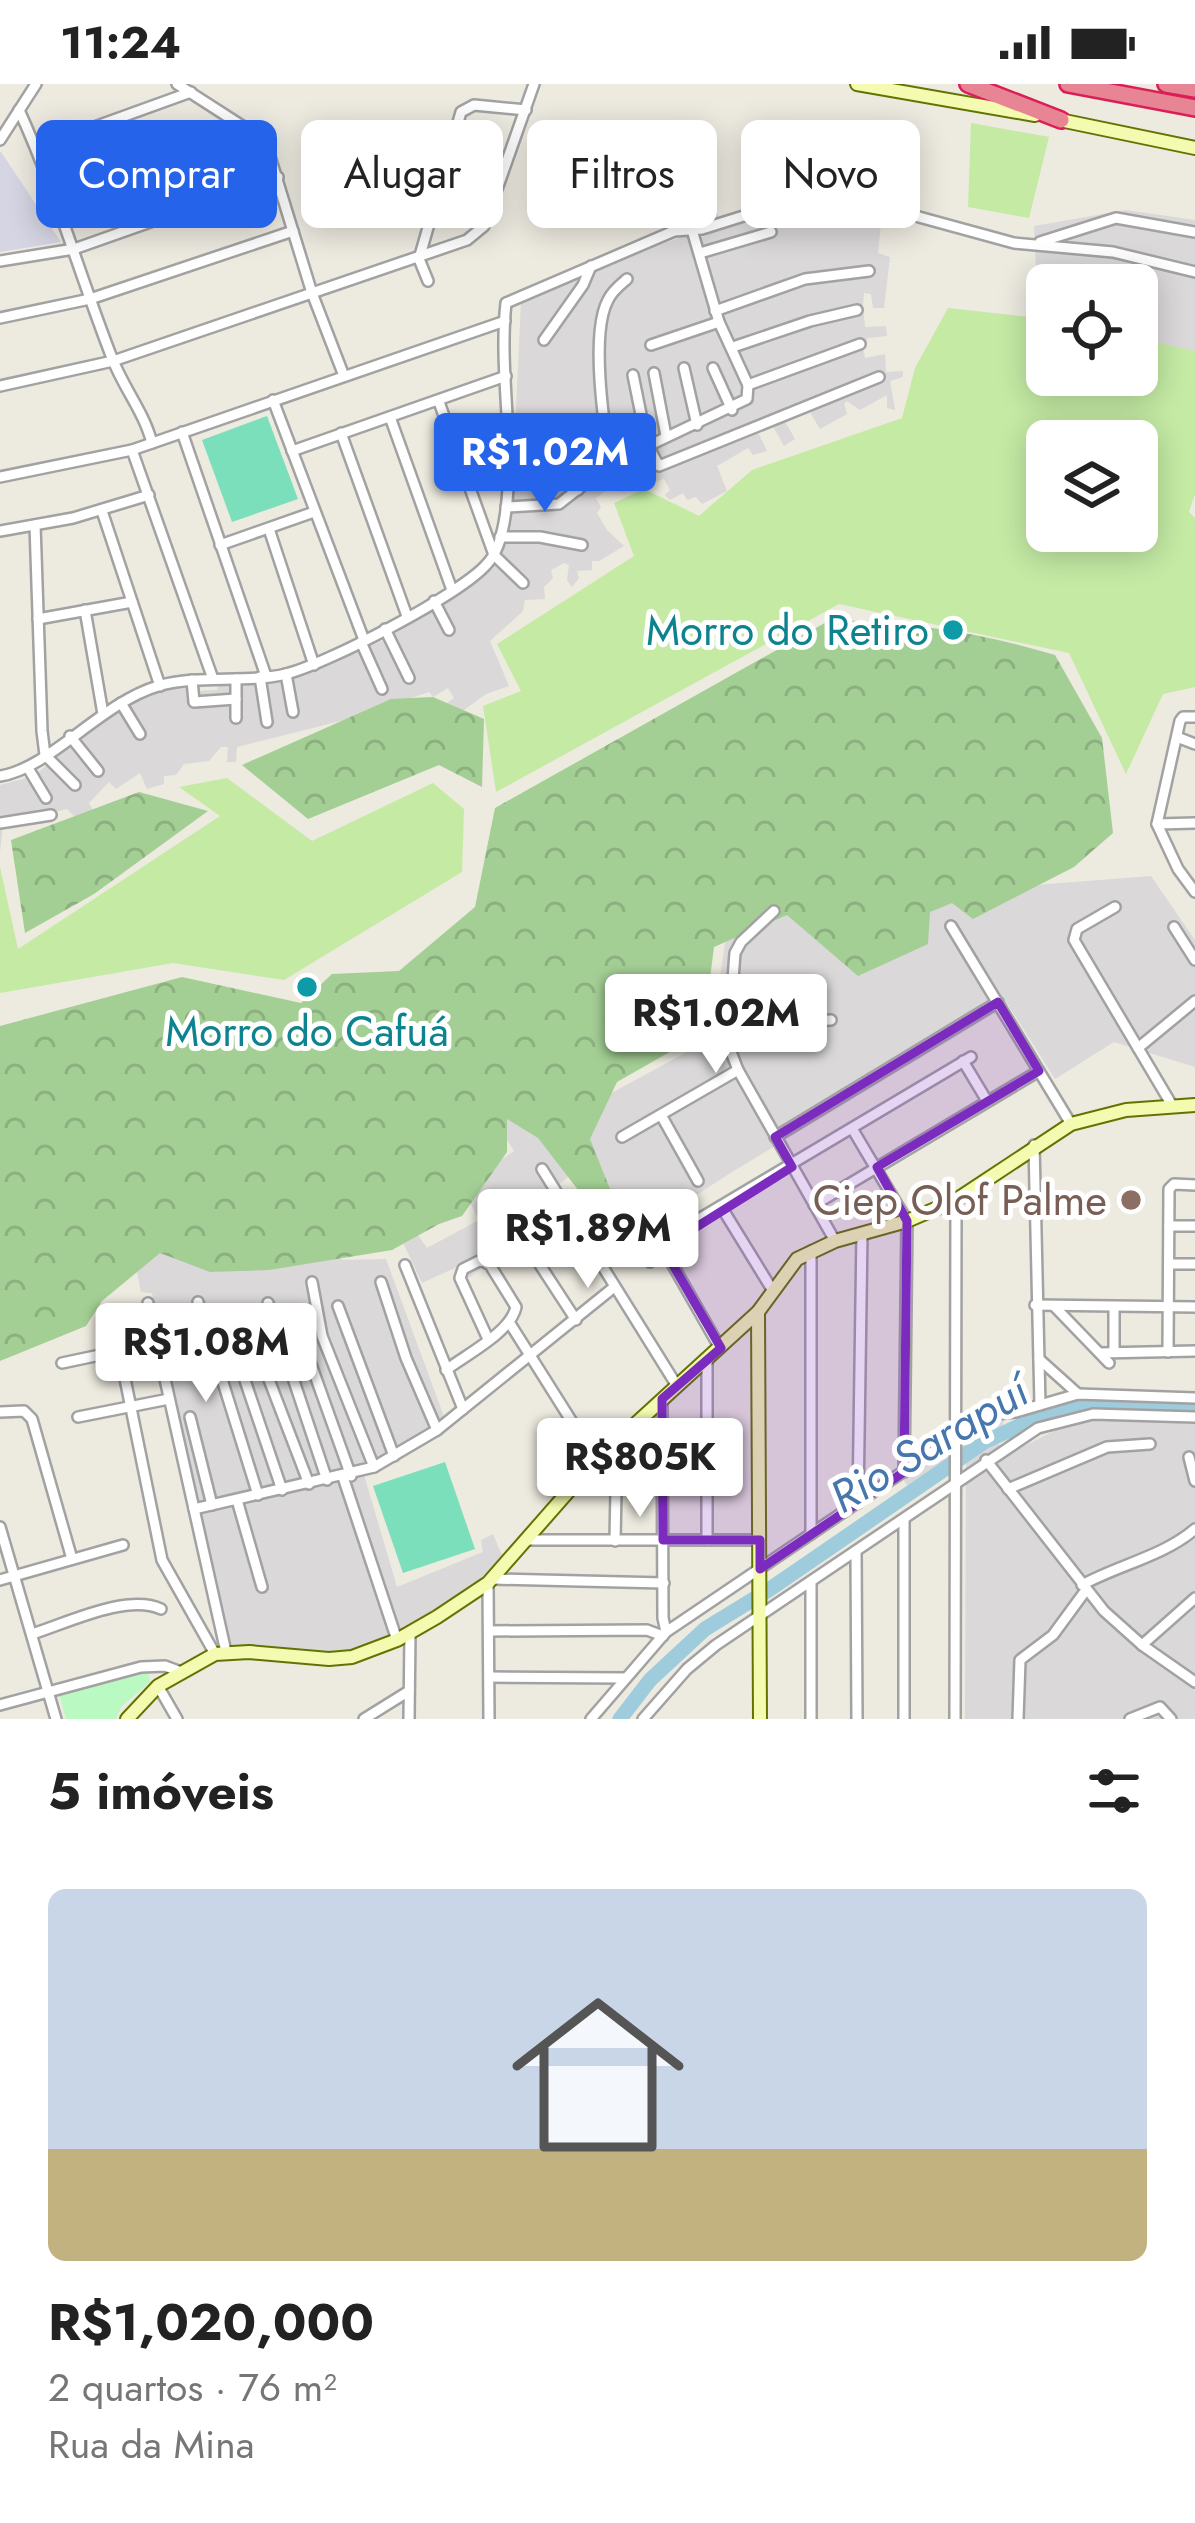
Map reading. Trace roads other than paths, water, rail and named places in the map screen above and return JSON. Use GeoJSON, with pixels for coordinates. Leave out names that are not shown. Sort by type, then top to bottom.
{"type":"FeatureCollection","features":[{"type":"Feature","properties":{"kind":"highway"},"geometry":{"type":"LineString","coordinates":[[968,84],[1061,121]]}},
{"type":"Feature","properties":{"kind":"highway"},"geometry":{"type":"LineString","coordinates":[[1069,84],[1195,108]]}},
{"type":"Feature","properties":{"kind":"highway"},"geometry":{"type":"LineString","coordinates":[[1166,84],[1195,89]]}},
{"type":"Feature","properties":{"kind":"street"},"geometry":{"type":"LineString","coordinates":[[0,140],[36,84]]}},
{"type":"Feature","properties":{"kind":"street"},"geometry":{"type":"LineString","coordinates":[[177,84],[233,120]]}},
{"type":"Feature","properties":{"kind":"street"},"geometry":{"type":"LineString","coordinates":[[0,386],[113,362],[467,240],[484,226],[534,84]]}},
{"type":"Feature","properties":{"kind":"street"},"geometry":{"type":"LineString","coordinates":[[857,84],[1195,148]]}},
{"type":"Feature","properties":{"kind":"street"},"geometry":{"type":"LineString","coordinates":[[114,120],[191,92]]}},
{"type":"Feature","properties":{"kind":"street"},"geometry":{"type":"LineString","coordinates":[[428,281],[419,259],[460,112],[474,105],[526,110]]}},
{"type":"Feature","properties":{"kind":"street"},"geometry":{"type":"LineString","coordinates":[[20,110],[36,148]]}},
{"type":"Feature","properties":{"kind":"street"},"geometry":{"type":"LineString","coordinates":[[0,260],[74,249],[278,177],[312,293],[344,376]]}},
{"type":"Feature","properties":{"kind":"street"},"geometry":{"type":"LineString","coordinates":[[0,776],[28,768],[103,713],[160,686],[286,674],[314,665],[479,572],[494,555],[506,507],[505,321],[509,300],[674,231],[766,209],[797,194],[850,192],[880,198],[919,218],[1014,243],[1113,252],[1195,272]]}},
{"type":"Feature","properties":{"kind":"street"},"geometry":{"type":"LineString","coordinates":[[1035,244],[1117,218],[1195,232]]}},
{"type":"Feature","properties":{"kind":"street"},"geometry":{"type":"LineString","coordinates":[[67,228],[113,362],[145,417],[152,443]]}},
{"type":"Feature","properties":{"kind":"street"},"geometry":{"type":"LineString","coordinates":[[506,507],[553,505],[610,464],[747,399],[748,385],[717,316],[692,230]]}},
{"type":"Feature","properties":{"kind":"street"},"geometry":{"type":"LineString","coordinates":[[0,318],[90,299],[293,231]]}},
{"type":"Feature","properties":{"kind":"street"},"geometry":{"type":"LineString","coordinates":[[700,253],[771,232]]}},
{"type":"Feature","properties":{"kind":"street"},"geometry":{"type":"LineString","coordinates":[[544,340],[584,285],[591,266]]}},
{"type":"Feature","properties":{"kind":"street"},"geometry":{"type":"LineString","coordinates":[[652,345],[805,279],[869,271]]}},
{"type":"Feature","properties":{"kind":"street"},"geometry":{"type":"LineString","coordinates":[[610,464],[602,410],[603,316],[610,295],[627,278]]}},
{"type":"Feature","properties":{"kind":"street"},"geometry":{"type":"LineString","coordinates":[[733,347],[857,310]]}},
{"type":"Feature","properties":{"kind":"street"},"geometry":{"type":"LineString","coordinates":[[0,477],[132,450],[505,321]]}},
{"type":"Feature","properties":{"kind":"street"},"geometry":{"type":"LineString","coordinates":[[748,385],[860,344]]}},
{"type":"Feature","properties":{"kind":"street"},"geometry":{"type":"LineString","coordinates":[[684,368],[697,425]]}},
{"type":"Feature","properties":{"kind":"street"},"geometry":{"type":"LineString","coordinates":[[713,368],[732,410]]}},
{"type":"Feature","properties":{"kind":"street"},"geometry":{"type":"LineString","coordinates":[[654,373],[666,436]]}},
{"type":"Feature","properties":{"kind":"street"},"geometry":{"type":"LineString","coordinates":[[633,375],[647,444],[662,466],[879,377]]}},
{"type":"Feature","properties":{"kind":"street"},"geometry":{"type":"LineString","coordinates":[[292,451],[506,376]]}},
{"type":"Feature","properties":{"kind":"street"},"geometry":{"type":"LineString","coordinates":[[273,400],[382,689]]}},
{"type":"Feature","properties":{"kind":"street"},"geometry":{"type":"LineString","coordinates":[[439,401],[494,555],[524,583]]}},
{"type":"Feature","properties":{"kind":"street"},"geometry":{"type":"LineString","coordinates":[[391,417],[452,590]]}},
{"type":"Feature","properties":{"kind":"street"},"geometry":{"type":"LineString","coordinates":[[182,432],[263,676],[267,722]]}},
{"type":"Feature","properties":{"kind":"street"},"geometry":{"type":"LineString","coordinates":[[543,463],[547,432],[574,432],[578,490]]}},
{"type":"Feature","properties":{"kind":"street"},"geometry":{"type":"LineString","coordinates":[[341,434],[406,616]]}},
{"type":"Feature","properties":{"kind":"street"},"geometry":{"type":"LineString","coordinates":[[132,450],[213,679]]}},
{"type":"Feature","properties":{"kind":"street"},"geometry":{"type":"LineString","coordinates":[[0,532],[149,496]]}},
{"type":"Feature","properties":{"kind":"street"},"geometry":{"type":"LineString","coordinates":[[102,511],[160,686]]}},
{"type":"Feature","properties":{"kind":"street"},"geometry":{"type":"LineString","coordinates":[[220,545],[314,512]]}},
{"type":"Feature","properties":{"kind":"street"},"geometry":{"type":"LineString","coordinates":[[35,525],[45,755],[75,785]]}},
{"type":"Feature","properties":{"kind":"street"},"geometry":{"type":"LineString","coordinates":[[269,529],[314,665]]}},
{"type":"Feature","properties":{"kind":"street"},"geometry":{"type":"LineString","coordinates":[[500,537],[540,537],[582,545]]}},
{"type":"Feature","properties":{"kind":"street"},"geometry":{"type":"LineString","coordinates":[[434,601],[449,630]]}},
{"type":"Feature","properties":{"kind":"street"},"geometry":{"type":"LineString","coordinates":[[38,619],[132,602]]}},
{"type":"Feature","properties":{"kind":"street"},"geometry":{"type":"LineString","coordinates":[[85,610],[103,713]]}},
{"type":"Feature","properties":{"kind":"street"},"geometry":{"type":"LineString","coordinates":[[385,629],[409,679]]}},
{"type":"Feature","properties":{"kind":"street"},"geometry":{"type":"LineString","coordinates":[[286,674],[293,712]]}},
{"type":"Feature","properties":{"kind":"street"},"geometry":{"type":"LineString","coordinates":[[236,679],[236,718]]}},
{"type":"Feature","properties":{"kind":"street"},"geometry":{"type":"LineString","coordinates":[[192,680],[194,702],[236,699]]}},
{"type":"Feature","properties":{"kind":"street"},"geometry":{"type":"LineString","coordinates":[[121,703],[140,734]]}},
{"type":"Feature","properties":{"kind":"street"},"geometry":{"type":"LineString","coordinates":[[1189,717],[1177,737],[1157,824],[1178,869],[1195,892]]}},
{"type":"Feature","properties":{"kind":"street"},"geometry":{"type":"LineString","coordinates":[[70,736],[98,771]]}},
{"type":"Feature","properties":{"kind":"street"},"geometry":{"type":"LineString","coordinates":[[1177,737],[1195,743]]}},
{"type":"Feature","properties":{"kind":"street"},"geometry":{"type":"LineString","coordinates":[[28,768],[46,798]]}},
{"type":"Feature","properties":{"kind":"street"},"geometry":{"type":"LineString","coordinates":[[0,823],[51,815]]}},
{"type":"Feature","properties":{"kind":"street"},"geometry":{"type":"LineString","coordinates":[[1157,824],[1195,823]]}},
{"type":"Feature","properties":{"kind":"street"},"geometry":{"type":"LineString","coordinates":[[1178,869],[1195,869]]}},
{"type":"Feature","properties":{"kind":"street"},"geometry":{"type":"LineString","coordinates":[[1115,908],[1077,929],[1074,940],[1173,1107]]}},
{"type":"Feature","properties":{"kind":"street"},"geometry":{"type":"LineString","coordinates":[[774,911],[735,952],[728,1044],[738,1070],[835,1240]]}},
{"type":"Feature","properties":{"kind":"street"},"geometry":{"type":"LineString","coordinates":[[951,926],[1071,1124]]}},
{"type":"Feature","properties":{"kind":"street"},"geometry":{"type":"LineString","coordinates":[[1174,927],[1195,960]]}},
{"type":"Feature","properties":{"kind":"street"},"geometry":{"type":"LineString","coordinates":[[1138,1048],[1195,1001]]}},
{"type":"Feature","properties":{"kind":"street"},"geometry":{"type":"LineString","coordinates":[[775,1137],[998,1002]]}},
{"type":"Feature","properties":{"kind":"street"},"geometry":{"type":"LineString","coordinates":[[728,1025],[831,1020]]}},
{"type":"Feature","properties":{"kind":"street"},"geometry":{"type":"LineString","coordinates":[[650,1262],[687,1226],[967,1059],[987,1101]]}},
{"type":"Feature","properties":{"kind":"street"},"geometry":{"type":"LineString","coordinates":[[622,1137],[738,1070]]}},
{"type":"Feature","properties":{"kind":"street"},"geometry":{"type":"LineString","coordinates":[[814,1205],[1039,1071]]}},
{"type":"Feature","properties":{"kind":"street"},"geometry":{"type":"LineString","coordinates":[[128,1719],[158,1686],[221,1653],[329,1659],[362,1654],[403,1636],[490,1581],[596,1460],[758,1312],[784,1272],[811,1251],[956,1200],[1071,1124],[1126,1110],[1195,1106]]}},
{"type":"Feature","properties":{"kind":"street"},"geometry":{"type":"LineString","coordinates":[[661,1115],[698,1181]]}},
{"type":"Feature","properties":{"kind":"street"},"geometry":{"type":"LineString","coordinates":[[853,1130],[907,1221],[904,1472]]}},
{"type":"Feature","properties":{"kind":"street"},"geometry":{"type":"LineString","coordinates":[[1034,1145],[1040,1405]]}},
{"type":"Feature","properties":{"kind":"street"},"geometry":{"type":"LineString","coordinates":[[542,1169],[677,1386]]}},
{"type":"Feature","properties":{"kind":"street"},"geometry":{"type":"LineString","coordinates":[[1168,1352],[1169,1189],[1174,1184],[1195,1185]]}},
{"type":"Feature","properties":{"kind":"street"},"geometry":{"type":"LineString","coordinates":[[955,1719],[956,1200]]}},
{"type":"Feature","properties":{"kind":"street"},"geometry":{"type":"LineString","coordinates":[[501,1205],[576,1320]]}},
{"type":"Feature","properties":{"kind":"street"},"geometry":{"type":"LineString","coordinates":[[722,1208],[773,1291]]}},
{"type":"Feature","properties":{"kind":"street"},"geometry":{"type":"LineString","coordinates":[[1169,1226],[1195,1226]]}},
{"type":"Feature","properties":{"kind":"street"},"geometry":{"type":"LineString","coordinates":[[858,1503],[862,1233]]}},
{"type":"Feature","properties":{"kind":"street"},"geometry":{"type":"LineString","coordinates":[[663,1248],[720,1348]]}},
{"type":"Feature","properties":{"kind":"street"},"geometry":{"type":"LineString","coordinates":[[811,1251],[811,1534]]}},
{"type":"Feature","properties":{"kind":"street"},"geometry":{"type":"LineString","coordinates":[[446,1370],[488,1339],[509,1322],[517,1311],[484,1260],[463,1269],[460,1283],[488,1339]]}},
{"type":"Feature","properties":{"kind":"street"},"geometry":{"type":"LineString","coordinates":[[405,1264],[463,1409]]}},
{"type":"Feature","properties":{"kind":"street"},"geometry":{"type":"LineString","coordinates":[[1169,1264],[1195,1264]]}},
{"type":"Feature","properties":{"kind":"street"},"geometry":{"type":"LineString","coordinates":[[312,1282],[322,1336],[374,1467]]}},
{"type":"Feature","properties":{"kind":"street"},"geometry":{"type":"LineString","coordinates":[[381,1282],[437,1430]]}},
{"type":"Feature","properties":{"kind":"street"},"geometry":{"type":"LineString","coordinates":[[194,1509],[374,1467],[437,1430],[613,1288]]}},
{"type":"Feature","properties":{"kind":"street"},"geometry":{"type":"LineString","coordinates":[[198,1302],[258,1495]]}},
{"type":"Feature","properties":{"kind":"street"},"geometry":{"type":"LineString","coordinates":[[268,1303],[328,1480]]}},
{"type":"Feature","properties":{"kind":"street"},"geometry":{"type":"LineString","coordinates":[[148,1304],[221,1653]]}},
{"type":"Feature","properties":{"kind":"street"},"geometry":{"type":"LineString","coordinates":[[1035,1305],[1195,1307]]}},
{"type":"Feature","properties":{"kind":"street"},"geometry":{"type":"LineString","coordinates":[[1053,1305],[1108,1364]]}},
{"type":"Feature","properties":{"kind":"street"},"geometry":{"type":"LineString","coordinates":[[338,1306],[394,1456]]}},
{"type":"Feature","properties":{"kind":"street"},"geometry":{"type":"LineString","coordinates":[[1114,1307],[1114,1352]]}},
{"type":"Feature","properties":{"kind":"street"},"geometry":{"type":"LineString","coordinates":[[111,1310],[161,1560],[221,1653]]}},
{"type":"Feature","properties":{"kind":"street"},"geometry":{"type":"LineString","coordinates":[[292,1311],[403,1636],[409,1719]]}},
{"type":"Feature","properties":{"kind":"street"},"geometry":{"type":"LineString","coordinates":[[758,1312],[760,1719]]}},
{"type":"Feature","properties":{"kind":"street"},"geometry":{"type":"LineString","coordinates":[[509,1322],[596,1460]]}},
{"type":"Feature","properties":{"kind":"street"},"geometry":{"type":"LineString","coordinates":[[228,1330],[283,1490]]}},
{"type":"Feature","properties":{"kind":"street"},"geometry":{"type":"LineString","coordinates":[[250,1330],[309,1484]]}},
{"type":"Feature","properties":{"kind":"street"},"geometry":{"type":"LineString","coordinates":[[62,1363],[118,1351]]}},
{"type":"Feature","properties":{"kind":"street"},"geometry":{"type":"LineString","coordinates":[[1100,1353],[1195,1351]]}},
{"type":"Feature","properties":{"kind":"street"},"geometry":{"type":"LineString","coordinates":[[707,1360],[707,1540]]}},
{"type":"Feature","properties":{"kind":"street"},"geometry":{"type":"LineString","coordinates":[[1039,1360],[1078,1394]]}},
{"type":"Feature","properties":{"kind":"street"},"geometry":{"type":"LineString","coordinates":[[591,1719],[665,1634],[904,1472],[956,1444],[987,1415],[1078,1394],[1195,1398]]}},
{"type":"Feature","properties":{"kind":"street"},"geometry":{"type":"LineString","coordinates":[[78,1417],[169,1399]]}},
{"type":"Feature","properties":{"kind":"street"},"geometry":{"type":"LineString","coordinates":[[662,1399],[665,1634]]}},
{"type":"Feature","properties":{"kind":"street"},"geometry":{"type":"LineString","coordinates":[[0,1412],[24,1411],[32,1419],[72,1559]]}},
{"type":"Feature","properties":{"kind":"street"},"geometry":{"type":"LineString","coordinates":[[643,1719],[658,1698],[760,1609],[811,1582],[904,1520],[956,1477],[1038,1428],[1064,1419],[1120,1412],[1195,1417]]}},
{"type":"Feature","properties":{"kind":"street"},"geometry":{"type":"LineString","coordinates":[[190,1417],[212,1505]]}},
{"type":"Feature","properties":{"kind":"street"},"geometry":{"type":"LineString","coordinates":[[614,1541],[616,1440]]}},
{"type":"Feature","properties":{"kind":"street"},"geometry":{"type":"LineString","coordinates":[[1008,1490],[1107,1447],[1150,1444]]}},
{"type":"Feature","properties":{"kind":"street"},"geometry":{"type":"LineString","coordinates":[[1189,1457],[1195,1481]]}},
{"type":"Feature","properties":{"kind":"street"},"geometry":{"type":"LineString","coordinates":[[986,1460],[1084,1587],[1142,1646],[1195,1682]]}},
{"type":"Feature","properties":{"kind":"street"},"geometry":{"type":"LineString","coordinates":[[236,1500],[262,1587]]}},
{"type":"Feature","properties":{"kind":"street"},"geometry":{"type":"LineString","coordinates":[[904,1520],[904,1719]]}},
{"type":"Feature","properties":{"kind":"street"},"geometry":{"type":"LineString","coordinates":[[0,1527],[56,1719]]}},
{"type":"Feature","properties":{"kind":"street"},"geometry":{"type":"LineString","coordinates":[[1018,1719],[1018,1673],[1024,1655],[1053,1635],[1084,1587],[1118,1565],[1173,1546],[1195,1529]]}},
{"type":"Feature","properties":{"kind":"street"},"geometry":{"type":"LineString","coordinates":[[525,1540],[760,1540]]}},
{"type":"Feature","properties":{"kind":"street"},"geometry":{"type":"LineString","coordinates":[[0,1580],[123,1545]]}},
{"type":"Feature","properties":{"kind":"street"},"geometry":{"type":"LineString","coordinates":[[856,1551],[857,1719]]}},
{"type":"Feature","properties":{"kind":"street"},"geometry":{"type":"LineString","coordinates":[[490,1581],[664,1582]]}},
{"type":"Feature","properties":{"kind":"street"},"geometry":{"type":"LineString","coordinates":[[489,1719],[490,1581]]}},
{"type":"Feature","properties":{"kind":"street"},"geometry":{"type":"LineString","coordinates":[[811,1582],[811,1719]]}},
{"type":"Feature","properties":{"kind":"street"},"geometry":{"type":"LineString","coordinates":[[1142,1646],[1195,1598]]}},
{"type":"Feature","properties":{"kind":"street"},"geometry":{"type":"LineString","coordinates":[[32,1634],[129,1603],[147,1602],[160,1609]]}},
{"type":"Feature","properties":{"kind":"street"},"geometry":{"type":"LineString","coordinates":[[489,1631],[646,1630],[665,1634]]}},
{"type":"Feature","properties":{"kind":"street"},"geometry":{"type":"LineString","coordinates":[[0,1705],[152,1665],[181,1672]]}},
{"type":"Feature","properties":{"kind":"street"},"geometry":{"type":"LineString","coordinates":[[489,1677],[625,1678]]}},
{"type":"Feature","properties":{"kind":"street"},"geometry":{"type":"LineString","coordinates":[[158,1686],[177,1719]]}},
{"type":"Feature","properties":{"kind":"street"},"geometry":{"type":"LineString","coordinates":[[364,1719],[409,1691]]}},
{"type":"Feature","properties":{"kind":"street"},"geometry":{"type":"LineString","coordinates":[[658,1698],[659,1719]]}},
{"type":"Feature","properties":{"kind":"street"},"geometry":{"type":"LineString","coordinates":[[1130,1719],[1162,1708],[1171,1719]]}},
{"type":"Feature","properties":{"kind":"waterway","name":"Rio Sarapuí"},"geometry":{"type":"LineString","coordinates":[[620,1719],[650,1680],[705,1629],[984,1442],[1061,1407],[1101,1402],[1195,1409]]}},
{"type":"Feature","properties":{"kind":"place","name":"Morro do Retiro"},"geometry":{"type":"Point","coordinates":[953,630]}},
{"type":"Feature","properties":{"kind":"place","name":"Morro do Cafuá"},"geometry":{"type":"Point","coordinates":[307,987]}},
{"type":"Feature","properties":{"kind":"place","name":"Ciep Olof Palme"},"geometry":{"type":"Point","coordinates":[1131,1200]}}]}
